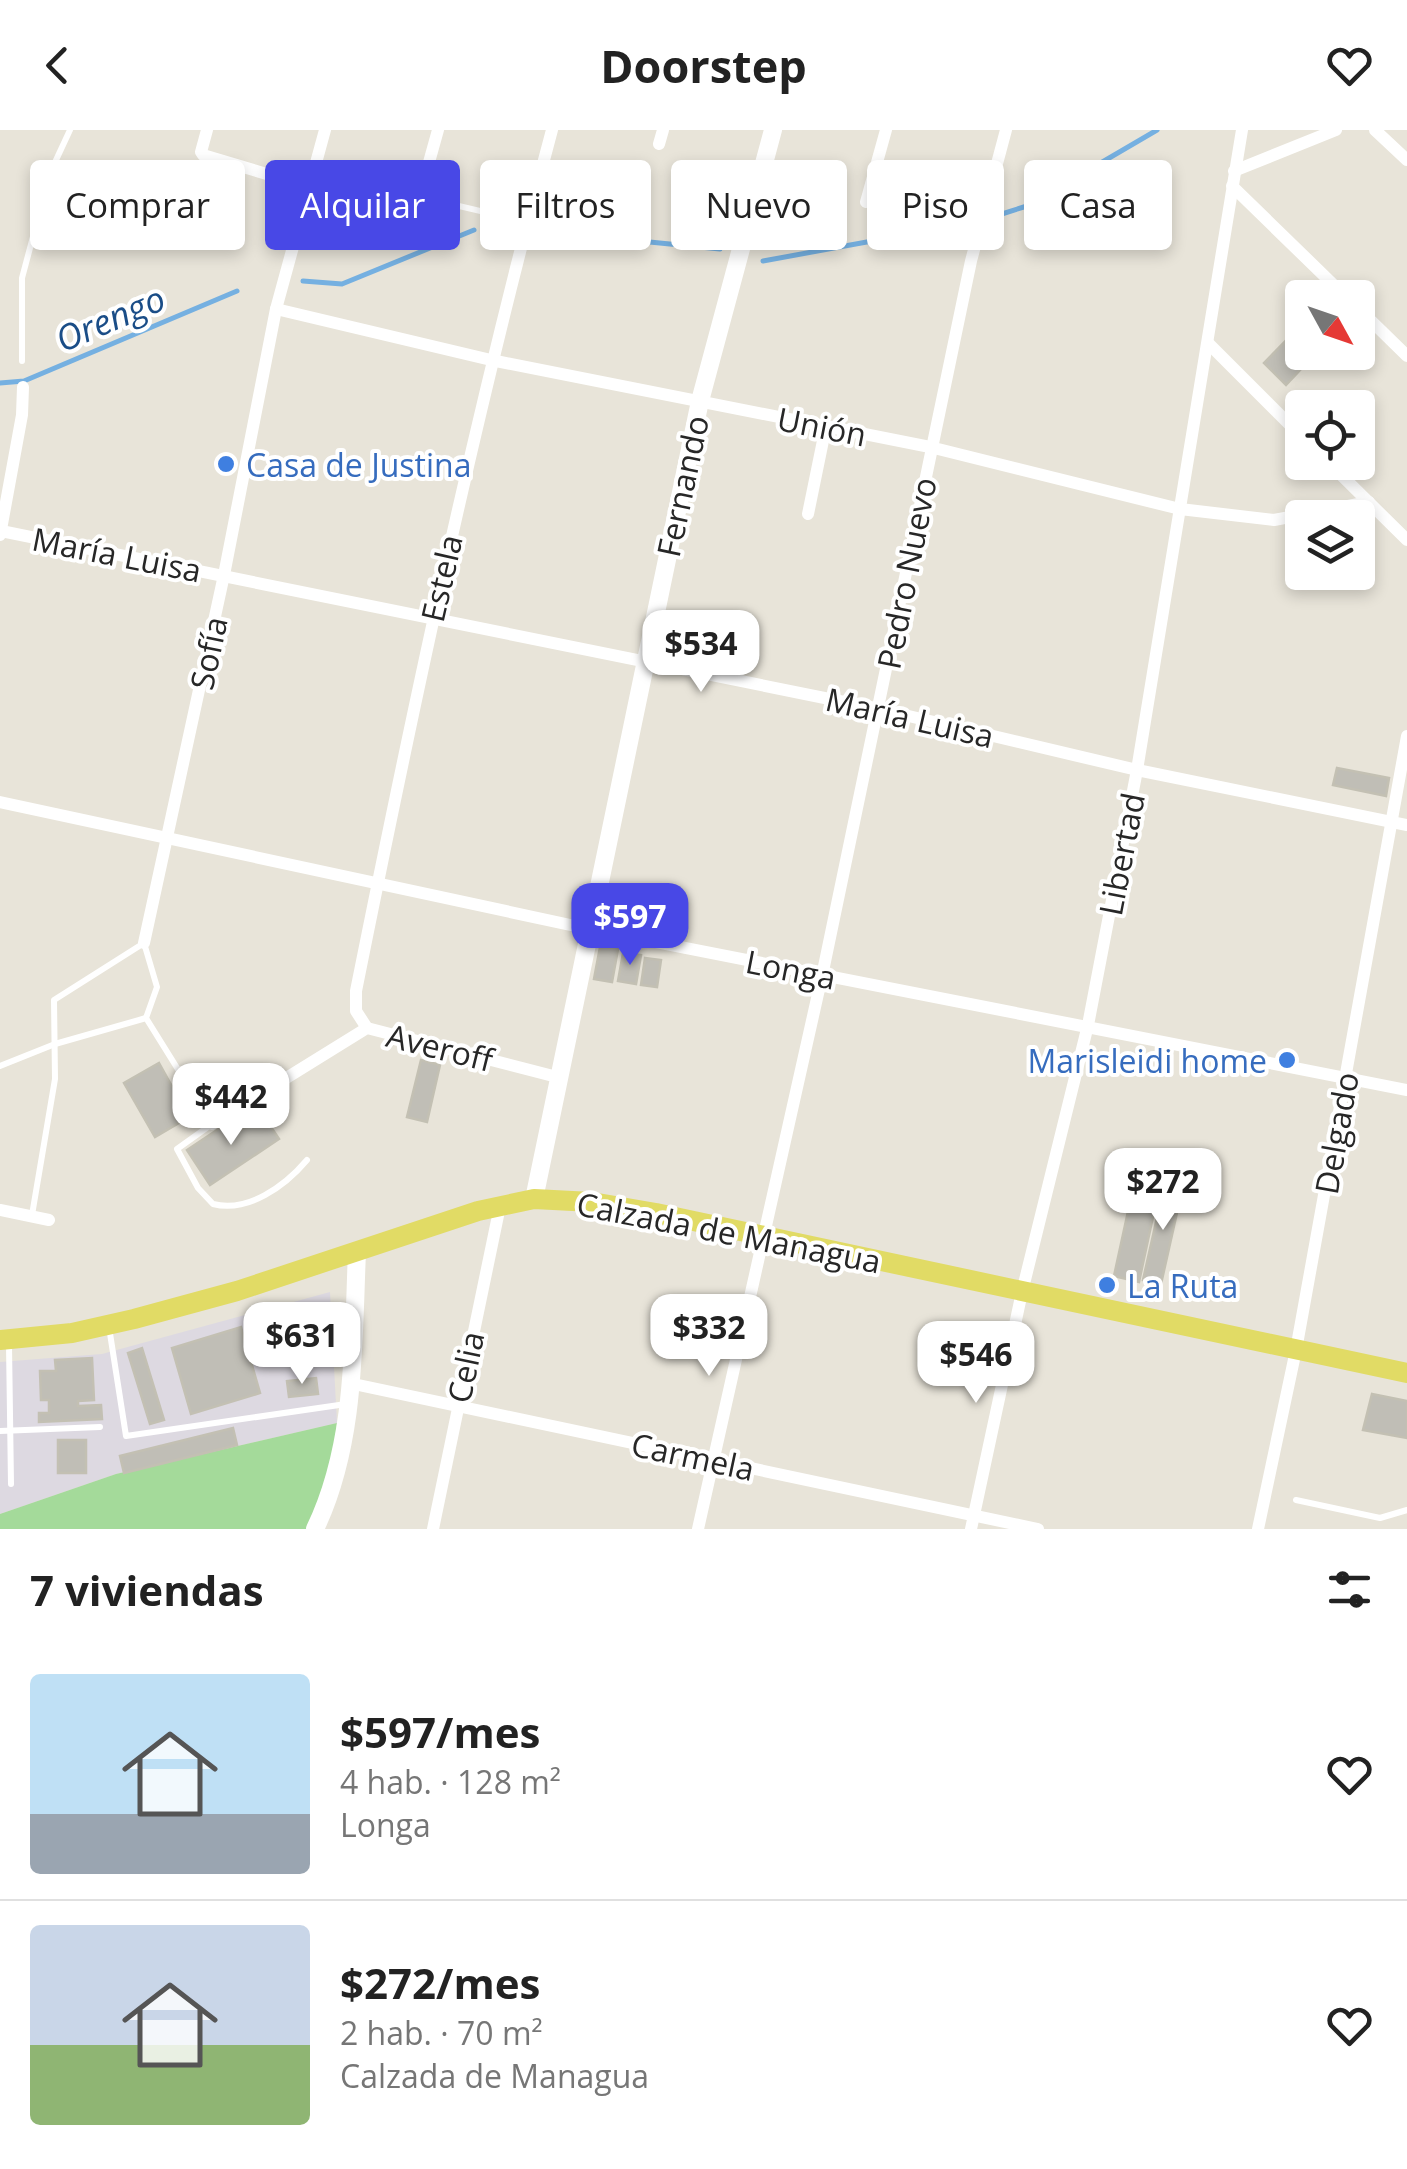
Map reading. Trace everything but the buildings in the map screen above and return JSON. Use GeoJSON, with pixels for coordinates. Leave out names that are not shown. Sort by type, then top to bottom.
{"type":"FeatureCollection","features":[{"type":"Feature","properties":{"kind":"main road","name":"Calzada de Managua"},"geometry":{"type":"LineString","coordinates":[[4,1339],[72,1333],[237,1292],[500,1206],[534,1199],[620,1206],[1407,1373]]}},
{"type":"Feature","properties":{"kind":"street"},"geometry":{"type":"LineString","coordinates":[[207,130],[201,152],[265,173]]}},
{"type":"Feature","properties":{"kind":"street","name":"Sofía"},"geometry":{"type":"LineString","coordinates":[[317,160],[325,130]]}},
{"type":"Feature","properties":{"kind":"street"},"geometry":{"type":"LineString","coordinates":[[430,160],[438,130]]}},
{"type":"Feature","properties":{"kind":"street","name":"Estela"},"geometry":{"type":"LineString","coordinates":[[544,160],[552,130]]}},
{"type":"Feature","properties":{"kind":"street","name":"Fernando"},"geometry":{"type":"LineString","coordinates":[[534,1199],[700,402],[774,130]]}},
{"type":"Feature","properties":{"kind":"street"},"geometry":{"type":"LineString","coordinates":[[866,202],[886,130]]}},
{"type":"Feature","properties":{"kind":"street","name":"Pedro Nuevo"},"geometry":{"type":"LineString","coordinates":[[698,1529],[822,976],[930,447],[971,261],[1006,130]]}},
{"type":"Feature","properties":{"kind":"street","name":"Libertad"},"geometry":{"type":"LineString","coordinates":[[973,1523],[1022,1292],[1088,1025],[1137,770],[1242,130]]}},
{"type":"Feature","properties":{"kind":"street"},"geometry":{"type":"LineString","coordinates":[[1329,280],[1233,178],[1336,130]]}},
{"type":"Feature","properties":{"kind":"street"},"geometry":{"type":"LineString","coordinates":[[1375,130],[1407,160]]}},
{"type":"Feature","properties":{"kind":"street","name":"Sofía"},"geometry":{"type":"LineString","coordinates":[[144,943],[224,576],[276,309],[293,250]]}},
{"type":"Feature","properties":{"kind":"street","name":"Estela"},"geometry":{"type":"LineString","coordinates":[[367,1028],[356,1011],[356,991],[432,618],[520,250]]}},
{"type":"Feature","properties":{"kind":"street","name":"Unión"},"geometry":{"type":"LineString","coordinates":[[276,309],[491,360],[930,447],[1180,509],[1274,520],[1285,518]]}},
{"type":"Feature","properties":{"kind":"street"},"geometry":{"type":"LineString","coordinates":[[1375,325],[1407,356]]}},
{"type":"Feature","properties":{"kind":"street"},"geometry":{"type":"LineString","coordinates":[[1208,344],[1285,420]]}},
{"type":"Feature","properties":{"kind":"street"},"geometry":{"type":"LineString","coordinates":[[1,534],[24,387]]}},
{"type":"Feature","properties":{"kind":"street"},"geometry":{"type":"LineString","coordinates":[[808,514],[826,426]]}},
{"type":"Feature","properties":{"kind":"street"},"geometry":{"type":"LineString","coordinates":[[1346,480],[1366,500]]}},
{"type":"Feature","properties":{"kind":"street"},"geometry":{"type":"LineString","coordinates":[[1375,509],[1407,540]]}},
{"type":"Feature","properties":{"kind":"street","name":"María Luisa"},"geometry":{"type":"LineString","coordinates":[[1,534],[879,709],[1137,770],[1407,825]]}},
{"type":"Feature","properties":{"kind":"street","name":"Delgado"},"geometry":{"type":"LineString","coordinates":[[1258,1529],[1296,1350],[1407,736]]}},
{"type":"Feature","properties":{"kind":"street","name":"Longa"},"geometry":{"type":"LineString","coordinates":[[0,802],[589,929],[1407,1090]]}},
{"type":"Feature","properties":{"kind":"street","name":"Averoff"},"geometry":{"type":"LineString","coordinates":[[212,1124],[367,1028],[557,1077]]}},
{"type":"Feature","properties":{"kind":"street","name":"Celia"},"geometry":{"type":"LineString","coordinates":[[432,1529],[500,1206]]}},
{"type":"Feature","properties":{"kind":"street"},"geometry":{"type":"LineString","coordinates":[[0,1210],[49,1220]]}},
{"type":"Feature","properties":{"kind":"street"},"geometry":{"type":"LineString","coordinates":[[315,1529],[329,1500],[343,1450],[357,1252]]}},
{"type":"Feature","properties":{"kind":"street","name":"Carmela"},"geometry":{"type":"LineString","coordinates":[[349,1383],[713,1460],[973,1523],[1038,1529]]}},
{"type":"Feature","properties":{"kind":"lane"},"geometry":{"type":"LineString","coordinates":[[22,361],[22,278],[50,173],[70,130]]}},
{"type":"Feature","properties":{"kind":"lane"},"geometry":{"type":"LineString","coordinates":[[32,1216],[55,1079],[54,1000],[144,943],[158,987],[146,1018]]}},
{"type":"Feature","properties":{"kind":"lane"},"geometry":{"type":"LineString","coordinates":[[0,1066],[55,1044],[146,1018]]}},
{"type":"Feature","properties":{"kind":"lane"},"geometry":{"type":"LineString","coordinates":[[146,1018],[212,1124]]}},
{"type":"Feature","properties":{"kind":"lane","name":"Averoff"},"geometry":{"type":"LineString","coordinates":[[212,1124],[177,1149],[198,1188],[214,1204],[245,1206],[296,1172],[307,1160]]}},
{"type":"Feature","properties":{"kind":"lane"},"geometry":{"type":"LineString","coordinates":[[109,1324],[126,1436],[347,1404]]}},
{"type":"Feature","properties":{"kind":"lane"},"geometry":{"type":"LineString","coordinates":[[4,1339],[11,1484]]}},
{"type":"Feature","properties":{"kind":"lane"},"geometry":{"type":"LineString","coordinates":[[0,1431],[100,1427]]}},
{"type":"Feature","properties":{"kind":"lane"},"geometry":{"type":"LineString","coordinates":[[1296,1500],[1380,1518],[1407,1510]]}},
{"type":"Feature","properties":{"kind":"shaded area"},"geometry":{"type":"Polygon","coordinates":[[[330,1292],[337,1423],[116,1474],[0,1514],[0,1362],[102,1354],[330,1292]]]}},
{"type":"Feature","properties":{"kind":"green space"},"geometry":{"type":"Polygon","coordinates":[[[337,1423],[331,1475],[306,1529],[0,1529],[0,1514],[116,1474],[337,1423]]]}},
{"type":"Feature","properties":{"kind":"waterway","name":"Orengo"},"geometry":{"type":"LineString","coordinates":[[1004,213],[1027,206],[1157,130]]}},
{"type":"Feature","properties":{"kind":"waterway","name":"Orengo"},"geometry":{"type":"LineString","coordinates":[[303,281],[342,284],[474,230]]}},
{"type":"Feature","properties":{"kind":"waterway","name":"Orengo"},"geometry":{"type":"LineString","coordinates":[[651,242],[671,244]]}},
{"type":"Feature","properties":{"kind":"waterway","name":"Orengo"},"geometry":{"type":"LineString","coordinates":[[763,261],[867,242]]}},
{"type":"Feature","properties":{"kind":"waterway","name":"Orengo"},"geometry":{"type":"LineString","coordinates":[[0,383],[24,381],[237,291]]}},
{"type":"Feature","properties":{"kind":"place","name":"Casa de Justina"},"geometry":{"type":"Point","coordinates":[226,464]}},
{"type":"Feature","properties":{"kind":"place","name":"Marisleidi home"},"geometry":{"type":"Point","coordinates":[1287,1060]}},
{"type":"Feature","properties":{"kind":"place","name":"La Ruta"},"geometry":{"type":"Point","coordinates":[1107,1285]}}]}
